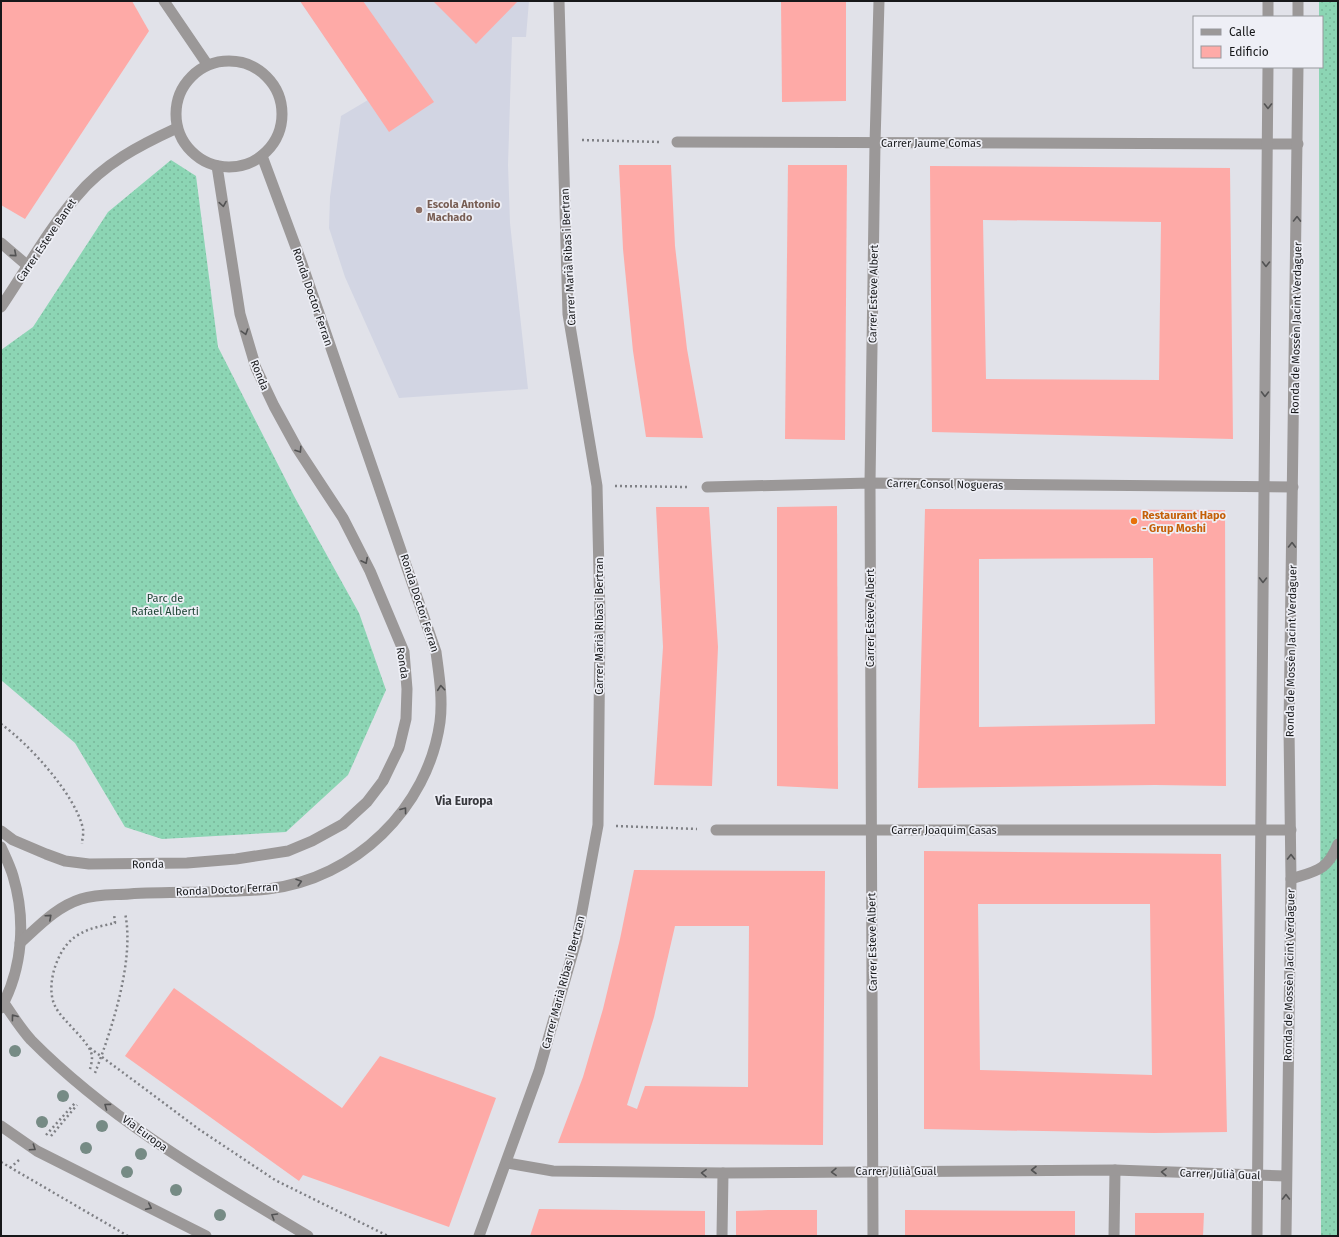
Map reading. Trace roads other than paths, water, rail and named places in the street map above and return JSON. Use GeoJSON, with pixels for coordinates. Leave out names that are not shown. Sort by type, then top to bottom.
{"type":"FeatureCollection","features":[{"type":"Feature","properties":{"kind":"street"},"geometry":{"type":"LineString","coordinates":[[164,1],[207,64]]}},
{"type":"Feature","properties":{"kind":"street","name":"Carrer Marià Ribas i Bertran"},"geometry":{"type":"LineString","coordinates":[[478,1236],[507,1163],[539,1071],[577,938],[598,825],[600,617],[597,486],[568,314],[559,1]]}},
{"type":"Feature","properties":{"kind":"street","name":"Carrer Esteve Albert"},"geometry":{"type":"LineString","coordinates":[[873,1236],[874,1171],[870,830],[870,483],[875,142],[879,1]]}},
{"type":"Feature","properties":{"kind":"street"},"geometry":{"type":"LineString","coordinates":[[1268,1],[1268,16]]}},
{"type":"Feature","properties":{"kind":"street"},"geometry":{"type":"LineString","coordinates":[[1298,1],[1298,16]]}},
{"type":"Feature","properties":{"kind":"street"},"geometry":{"type":"LineString","coordinates":[[228,60],[240,60],[258,68],[271,79],[280,96],[283,115],[279,134],[272,147],[252,162],[240,166],[217,166],[205,163],[186,146],[177,128],[176,104],[184,84],[193,74],[207,64],[228,60]]}},
{"type":"Feature","properties":{"kind":"street"},"geometry":{"type":"LineString","coordinates":[[1257,1236],[1268,68]]}},
{"type":"Feature","properties":{"kind":"street","name":"Ronda de Mossèn Jacint Verdaguer"},"geometry":{"type":"LineString","coordinates":[[1286,1236],[1291,879],[1290,729],[1298,68]]}},
{"type":"Feature","properties":{"kind":"street","name":"Carrer Esteve Banet"},"geometry":{"type":"LineString","coordinates":[[1,307],[77,195],[95,177],[136,147],[177,128]]}},
{"type":"Feature","properties":{"kind":"street","name":"Carrer Jaume Comas"},"geometry":{"type":"LineString","coordinates":[[678,142],[1298,144]]}},
{"type":"Feature","properties":{"kind":"street","name":"Ronda Doctor Ferran"},"geometry":{"type":"LineString","coordinates":[[20,943],[55,911],[70,903],[96,896],[269,889],[294,884],[343,865],[370,845],[393,824],[409,802],[432,754],[440,722],[442,692],[436,652],[428,625],[301,261],[262,156]]}},
{"type":"Feature","properties":{"kind":"street","name":"Ronda"},"geometry":{"type":"LineString","coordinates":[[1,831],[12,840],[46,854],[65,861],[89,864],[188,863],[236,859],[288,851],[312,841],[343,824],[367,802],[384,781],[399,748],[406,719],[407,689],[404,652],[370,571],[346,525],[324,488],[297,448],[274,406],[256,368],[240,314],[217,166]]}},
{"type":"Feature","properties":{"kind":"street"},"geometry":{"type":"LineString","coordinates":[[1,243],[28,266]]}},
{"type":"Feature","properties":{"kind":"street","name":"Carrer Consol Nogueras"},"geometry":{"type":"LineString","coordinates":[[707,487],[870,483],[1293,487]]}},
{"type":"Feature","properties":{"kind":"street","name":"Carrer Joaquim Casas"},"geometry":{"type":"LineString","coordinates":[[716,830],[1291,830]]}},
{"type":"Feature","properties":{"kind":"street"},"geometry":{"type":"LineString","coordinates":[[1291,879],[1323,868],[1334,854],[1338,844]]}},
{"type":"Feature","properties":{"kind":"street"},"geometry":{"type":"LineString","coordinates":[[1,847],[13,876],[18,902],[20,943],[15,974],[2,1006]]}},
{"type":"Feature","properties":{"kind":"street","name":"Via Europa"},"geometry":{"type":"LineString","coordinates":[[2,1006],[30,1039],[87,1092],[191,1167],[308,1236]]}},
{"type":"Feature","properties":{"kind":"street"},"geometry":{"type":"LineString","coordinates":[[1,1126],[37,1151],[206,1236]]}},
{"type":"Feature","properties":{"kind":"street","name":"Carrer Julià Gual"},"geometry":{"type":"LineString","coordinates":[[507,1163],[553,1171],[723,1173],[1114,1170],[1286,1176]]}},
{"type":"Feature","properties":{"kind":"street"},"geometry":{"type":"LineString","coordinates":[[1114,1170],[1114,1236]]}},
{"type":"Feature","properties":{"kind":"street"},"geometry":{"type":"LineString","coordinates":[[722,1236],[723,1173]]}},
{"type":"Feature","properties":{"kind":"place","name":"Escola Antonio Machado"},"geometry":{"type":"Point","coordinates":[419,210]}},
{"type":"Feature","properties":{"kind":"place","name":"Restaurant Hapo - Grup Moshi"},"geometry":{"type":"Point","coordinates":[1134,521]}},
{"type":"Feature","properties":{"kind":"district","name":"Via Europa"},"geometry":{"type":"Point","coordinates":[464,801]}},
{"type":"Feature","properties":{"kind":"park label","name":"Parc de Rafael Alberti"},"geometry":{"type":"Point","coordinates":[165,604]}}]}
